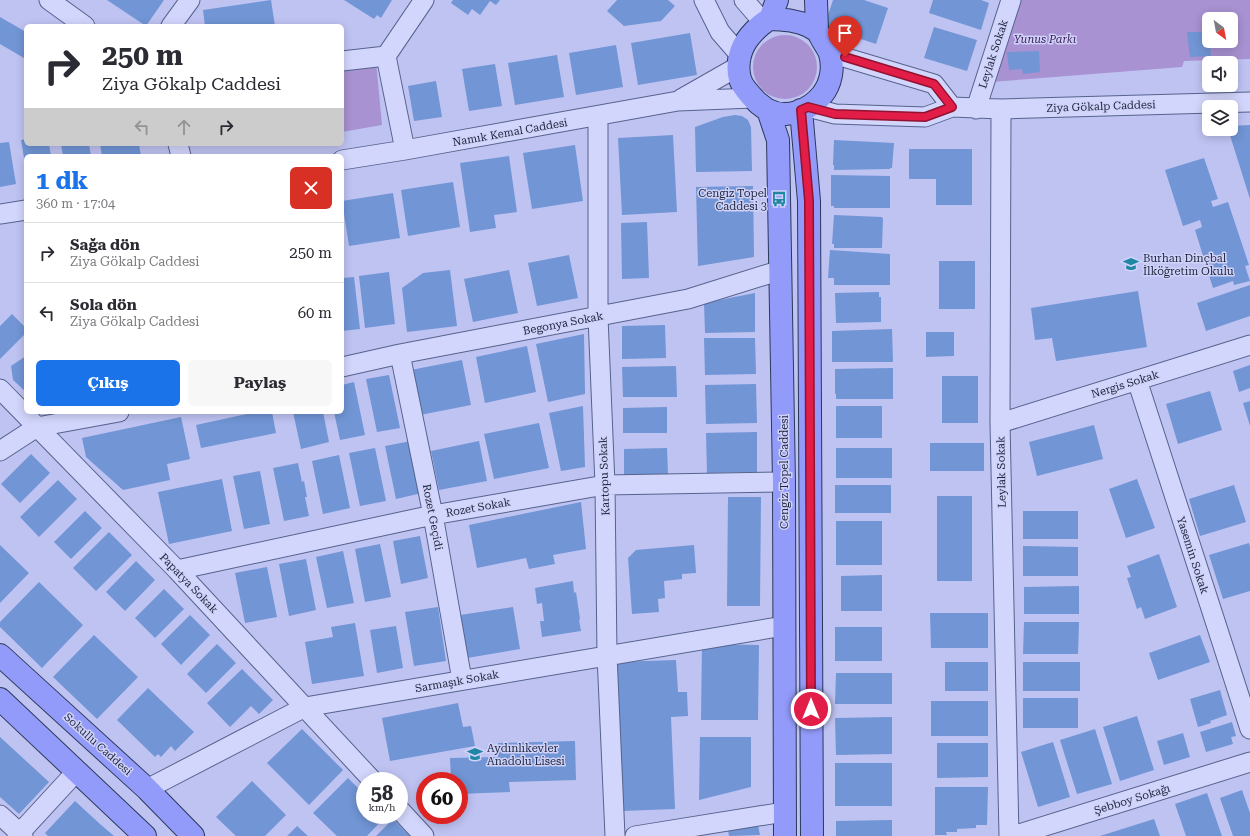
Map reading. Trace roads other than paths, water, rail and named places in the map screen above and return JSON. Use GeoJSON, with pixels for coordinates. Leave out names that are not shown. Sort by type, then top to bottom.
{"type":"FeatureCollection","features":[{"type":"Feature","properties":{"kind":"main road"},"geometry":{"type":"LineString","coordinates":[[816,0],[817,31],[830,53],[832,68],[829,84],[817,101],[805,109],[788,114],[778,113],[760,104],[740,80],[739,60],[746,40],[770,14],[803,23],[817,31]]}},
{"type":"Feature","properties":{"kind":"main road","name":"Cengiz Topel Caddesi"},"geometry":{"type":"LineString","coordinates":[[760,104],[778,140],[784,482],[784,836]]}},
{"type":"Feature","properties":{"kind":"main road"},"geometry":{"type":"LineString","coordinates":[[805,109],[809,201],[812,836]]}},
{"type":"Feature","properties":{"kind":"main road","name":"Sokullu Caddesi"},"geometry":{"type":"LineString","coordinates":[[0,655],[147,789],[193,836]]}},
{"type":"Feature","properties":{"kind":"main road"},"geometry":{"type":"LineString","coordinates":[[0,699],[145,836]]}},
{"type":"Feature","properties":{"kind":"street"},"geometry":{"type":"LineString","coordinates":[[49,0],[82,24]]}},
{"type":"Feature","properties":{"kind":"street"},"geometry":{"type":"LineString","coordinates":[[173,24],[190,0]]}},
{"type":"Feature","properties":{"kind":"street"},"geometry":{"type":"LineString","coordinates":[[405,150],[386,56],[424,0]]}},
{"type":"Feature","properties":{"kind":"street"},"geometry":{"type":"LineString","coordinates":[[704,0],[720,32],[739,60]]}},
{"type":"Feature","properties":{"kind":"street"},"geometry":{"type":"LineString","coordinates":[[744,0],[770,14]]}},
{"type":"Feature","properties":{"kind":"street","name":"Leylak Sokak"},"geometry":{"type":"LineString","coordinates":[[976,109],[1011,0]]}},
{"type":"Feature","properties":{"kind":"street"},"geometry":{"type":"LineString","coordinates":[[830,53],[934,84],[952,107]]}},
{"type":"Feature","properties":{"kind":"street"},"geometry":{"type":"LineString","coordinates":[[344,61],[386,56]]}},
{"type":"Feature","properties":{"kind":"street","name":"Namık Kemal Caddesi"},"geometry":{"type":"LineString","coordinates":[[678,101],[739,60]]}},
{"type":"Feature","properties":{"kind":"street","name":"Namık Kemal Caddesi"},"geometry":{"type":"LineString","coordinates":[[344,160],[678,101],[760,104]]}},
{"type":"Feature","properties":{"kind":"street","name":"Ziya Gökalp Caddesi"},"geometry":{"type":"LineString","coordinates":[[805,109],[835,114],[925,117],[952,107],[1001,109],[1250,102]]}},
{"type":"Feature","properties":{"kind":"street","name":"Leylak Sokak"},"geometry":{"type":"LineString","coordinates":[[1001,109],[1000,423],[1009,836]]}},
{"type":"Feature","properties":{"kind":"street","name":"Kartopu Sokak"},"geometry":{"type":"LineString","coordinates":[[598,116],[598,316],[605,485],[607,655],[615,836]]}},
{"type":"Feature","properties":{"kind":"street"},"geometry":{"type":"LineString","coordinates":[[0,214],[24,210]]}},
{"type":"Feature","properties":{"kind":"street","name":"Begonya Sokak"},"geometry":{"type":"LineString","coordinates":[[344,367],[400,354],[688,299],[781,270]]}},
{"type":"Feature","properties":{"kind":"street","name":"Nergis Sokak"},"geometry":{"type":"LineString","coordinates":[[1000,423],[1250,345]]}},
{"type":"Feature","properties":{"kind":"street","name":"Rozet Geçidi"},"geometry":{"type":"LineString","coordinates":[[400,354],[433,515],[462,680]]}},
{"type":"Feature","properties":{"kind":"street","name":"Yasemin Sokak"},"geometry":{"type":"LineString","coordinates":[[1137,380],[1250,729]]}},
{"type":"Feature","properties":{"kind":"street","name":"Papatya Sokak"},"geometry":{"type":"LineString","coordinates":[[0,389],[24,414]]}},
{"type":"Feature","properties":{"kind":"street","name":"Papatya Sokak"},"geometry":{"type":"LineString","coordinates":[[24,414],[177,570],[366,772]]}},
{"type":"Feature","properties":{"kind":"street"},"geometry":{"type":"LineString","coordinates":[[0,451],[37,427],[108,414]]}},
{"type":"Feature","properties":{"kind":"street","name":"Rozet Sokak"},"geometry":{"type":"LineString","coordinates":[[177,570],[433,515],[605,485],[784,482]]}},
{"type":"Feature","properties":{"kind":"street","name":"Sarmaşık Sokak"},"geometry":{"type":"LineString","coordinates":[[147,789],[305,707],[784,626]]}},
{"type":"Feature","properties":{"kind":"street","name":"Şebboy Sokağı"},"geometry":{"type":"LineString","coordinates":[[1013,836],[1250,762]]}},
{"type":"Feature","properties":{"kind":"street"},"geometry":{"type":"LineString","coordinates":[[0,815],[20,835],[76,772]]}},
{"type":"Feature","properties":{"kind":"street"},"geometry":{"type":"LineString","coordinates":[[635,836],[784,812]]}},
{"type":"Feature","properties":{"kind":"street"},"geometry":{"type":"LineString","coordinates":[[408,819],[424,836]]}},
{"type":"Feature","properties":{"kind":"place","name":"Cengiz Topel Caddesi 3"},"geometry":{"type":"Point","coordinates":[779,199]}},
{"type":"Feature","properties":{"kind":"place","name":"Burhan Dinçbal İlköğretim Okulu"},"geometry":{"type":"Point","coordinates":[1131,264]}},
{"type":"Feature","properties":{"kind":"place","name":"Aydınlıkevler Anadolu Lisesi"},"geometry":{"type":"Point","coordinates":[475,754]}},
{"type":"Feature","properties":{"kind":"park label","name":"Yunus Parkı"},"geometry":{"type":"Point","coordinates":[1045,39]}}]}
